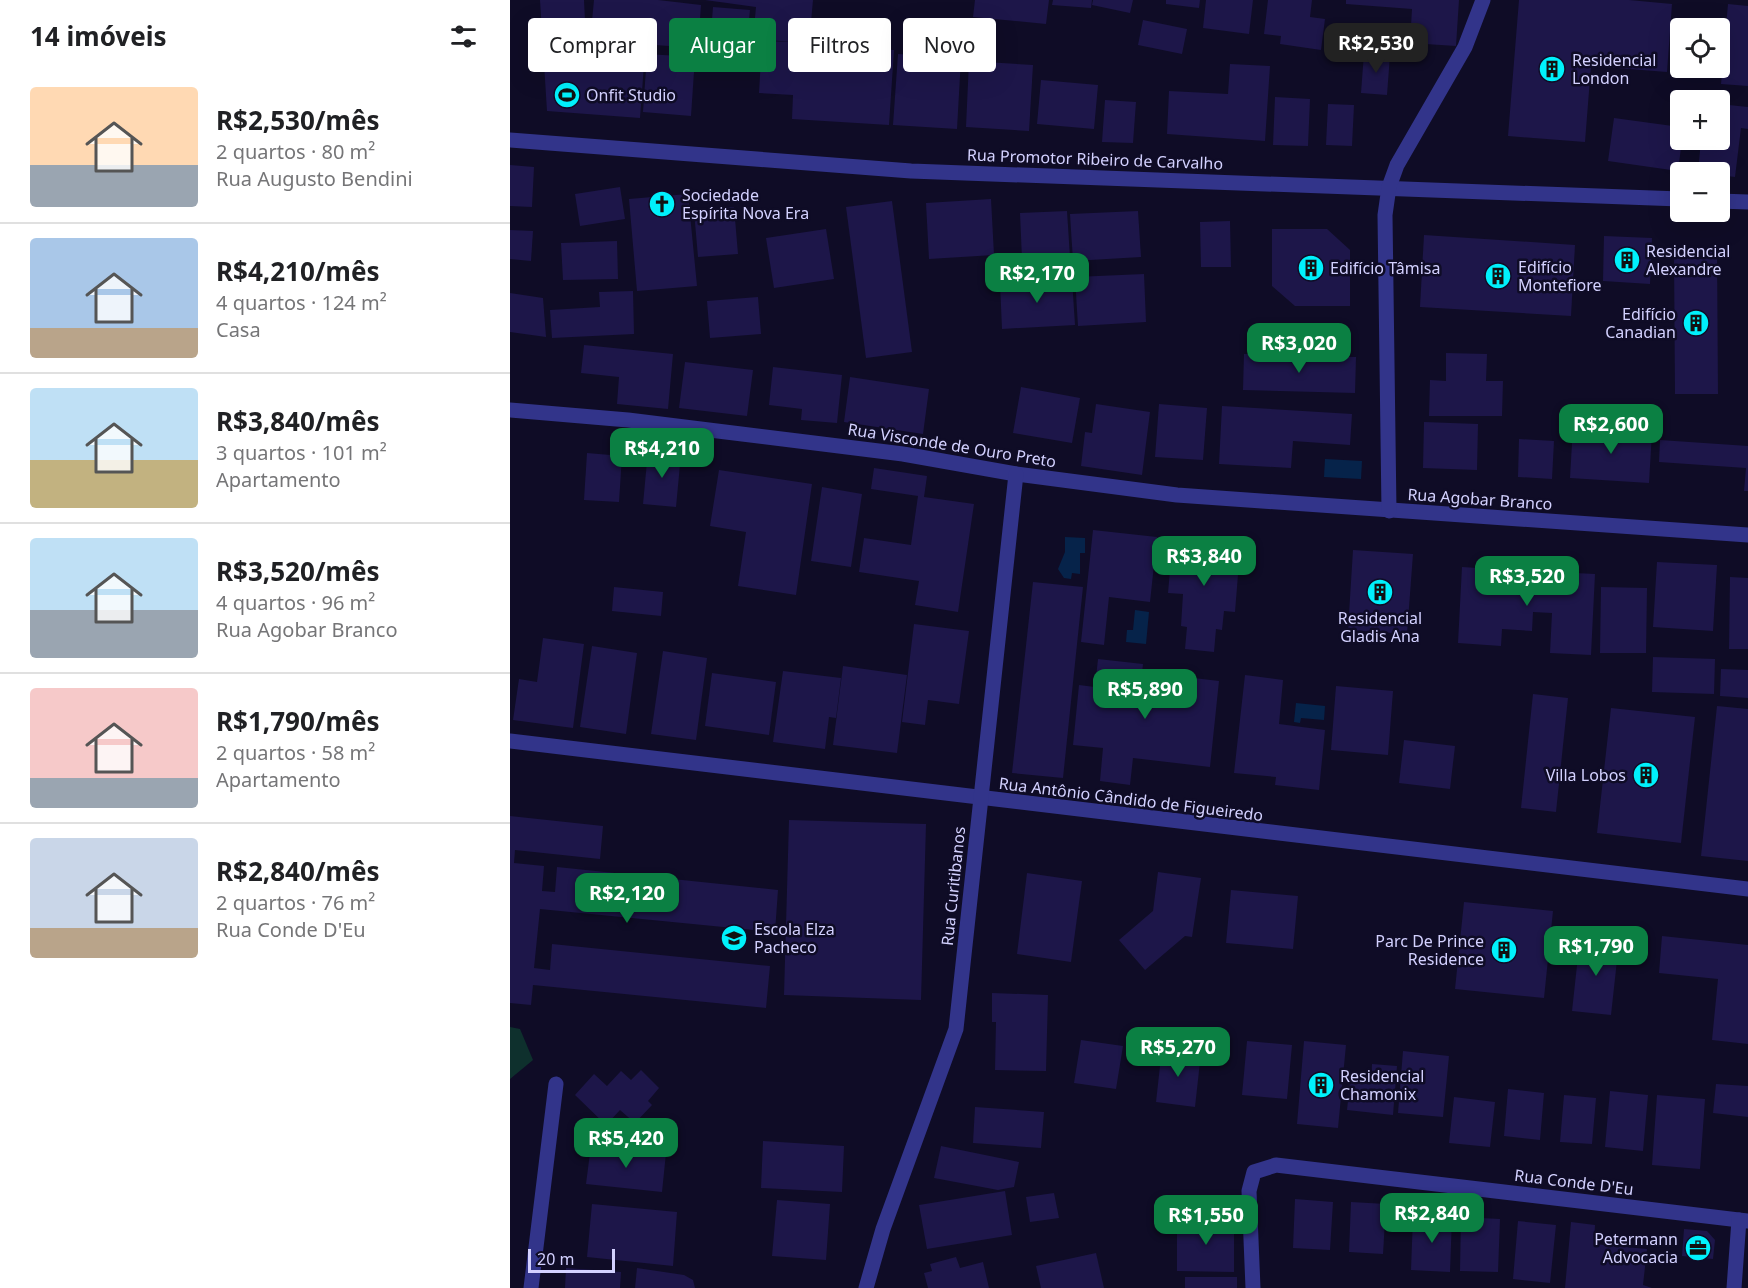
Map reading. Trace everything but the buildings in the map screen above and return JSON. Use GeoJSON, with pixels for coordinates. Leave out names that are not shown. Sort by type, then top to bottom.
{"type":"FeatureCollection","features":[{"type":"Feature","properties":{"kind":"street","name":"Rua Agobar Branco"},"geometry":{"type":"LineString","coordinates":[[1483,0],[1465,46],[1397,165],[1389,187],[1385,215],[1389,511],[1748,535]]}},
{"type":"Feature","properties":{"kind":"street","name":"Rua Promotor Ribeiro de Carvalho"},"geometry":{"type":"LineString","coordinates":[[510,140],[911,171],[1670,199]]}},
{"type":"Feature","properties":{"kind":"street"},"geometry":{"type":"LineString","coordinates":[[1730,201],[1748,202]]}},
{"type":"Feature","properties":{"kind":"street","name":"Rua Visconde de Ouro Preto"},"geometry":{"type":"LineString","coordinates":[[510,410],[628,420],[903,454],[1016,474],[1177,495],[1389,511]]}},
{"type":"Feature","properties":{"kind":"street","name":"Rua Curitibanos"},"geometry":{"type":"LineString","coordinates":[[866,1288],[883,1228],[956,1029],[1016,474]]}},
{"type":"Feature","properties":{"kind":"street","name":"Rua Antônio Cândido de Figueiredo"},"geometry":{"type":"LineString","coordinates":[[510,741],[1748,889]]}},
{"type":"Feature","properties":{"kind":"street"},"geometry":{"type":"LineString","coordinates":[[531,1288],[556,1084]]}},
{"type":"Feature","properties":{"kind":"street","name":"Rua Conde D'Eu"},"geometry":{"type":"LineString","coordinates":[[1253,1288],[1249,1191],[1254,1172],[1276,1165],[1743,1220]]}},
{"type":"Feature","properties":{"kind":"street"},"geometry":{"type":"LineString","coordinates":[[1734,1288],[1743,1220]]}},
{"type":"Feature","properties":{"kind":"green space"},"geometry":{"type":"Polygon","coordinates":[[[510,1027],[520,1029],[533,1060],[510,1079],[510,1027]]]}},
{"type":"Feature","properties":{"kind":"water"},"geometry":{"type":"Polygon","coordinates":[[[1325,459],[1362,461],[1361,479],[1324,477],[1325,459]]]}},
{"type":"Feature","properties":{"kind":"water"},"geometry":{"type":"Polygon","coordinates":[[[1065,537],[1085,538],[1085,553],[1080,553],[1080,574],[1072,573],[1071,579],[1064,578],[1058,569],[1065,552],[1065,537]]]}},
{"type":"Feature","properties":{"kind":"water"},"geometry":{"type":"Polygon","coordinates":[[[1135,610],[1149,612],[1146,644],[1126,642],[1127,630],[1133,630],[1135,610]]]}},
{"type":"Feature","properties":{"kind":"water"},"geometry":{"type":"Polygon","coordinates":[[[1296,703],[1325,706],[1324,720],[1301,718],[1300,723],[1294,722],[1296,703]]]}},
{"type":"Feature","properties":{"kind":"place","name":"Residencial London"},"geometry":{"type":"Point","coordinates":[1552,69]}},
{"type":"Feature","properties":{"kind":"place","name":"Onfit Studio"},"geometry":{"type":"Point","coordinates":[567,95]}},
{"type":"Feature","properties":{"kind":"place","name":"Sociedade Espírita Nova Era"},"geometry":{"type":"Point","coordinates":[662,204]}},
{"type":"Feature","properties":{"kind":"place","name":"Residencial Alexandre"},"geometry":{"type":"Point","coordinates":[1627,260]}},
{"type":"Feature","properties":{"kind":"place","name":"Edifício Tâmisa"},"geometry":{"type":"Point","coordinates":[1311,268]}},
{"type":"Feature","properties":{"kind":"place","name":"Edifício Montefiore"},"geometry":{"type":"Point","coordinates":[1498,276]}},
{"type":"Feature","properties":{"kind":"place","name":"Edifício Canadian"},"geometry":{"type":"Point","coordinates":[1696,323]}},
{"type":"Feature","properties":{"kind":"place","name":"Residencial Gladis Ana"},"geometry":{"type":"Point","coordinates":[1380,592]}},
{"type":"Feature","properties":{"kind":"place","name":"Villa Lobos"},"geometry":{"type":"Point","coordinates":[1646,775]}},
{"type":"Feature","properties":{"kind":"place","name":"Escola Elza Pacheco"},"geometry":{"type":"Point","coordinates":[734,938]}},
{"type":"Feature","properties":{"kind":"place","name":"Parc De Prince Residence"},"geometry":{"type":"Point","coordinates":[1504,950]}},
{"type":"Feature","properties":{"kind":"place","name":"Residencial Chamonix"},"geometry":{"type":"Point","coordinates":[1321,1085]}},
{"type":"Feature","properties":{"kind":"place","name":"Petermann Advocacia"},"geometry":{"type":"Point","coordinates":[1698,1248]}}]}
